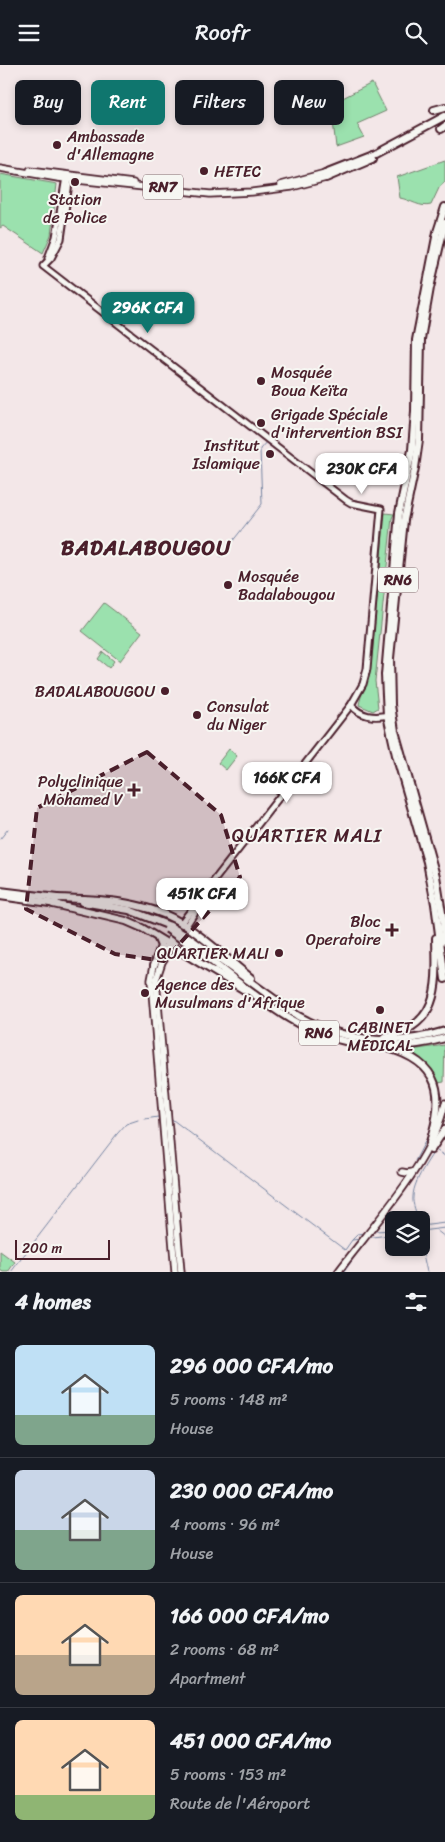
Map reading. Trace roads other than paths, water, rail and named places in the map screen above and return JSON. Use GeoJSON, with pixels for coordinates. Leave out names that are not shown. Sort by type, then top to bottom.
{"type":"FeatureCollection","features":[{"type":"Feature","properties":{"kind":"highway"},"geometry":{"type":"LineString","coordinates":[[434,110],[445,107]]}},
{"type":"Feature","properties":{"kind":"highway","name":"RN7"},"geometry":{"type":"LineString","coordinates":[[325,175],[376,153],[445,116]]}},
{"type":"Feature","properties":{"kind":"highway","name":"RN7"},"geometry":{"type":"LineString","coordinates":[[325,175],[366,162],[445,121]]}},
{"type":"Feature","properties":{"kind":"highway","name":"RN6"},"geometry":{"type":"LineString","coordinates":[[264,996],[316,1026],[334,1033],[377,1040],[404,1032],[420,1020],[428,1010],[435,992],[436,904],[427,862],[396,755],[390,715],[390,658],[404,520],[415,468],[418,440],[421,339],[445,208]]}},
{"type":"Feature","properties":{"kind":"highway","name":"RN6"},"geometry":{"type":"LineString","coordinates":[[390,715],[436,876],[444,922],[445,941]]}},
{"type":"Feature","properties":{"kind":"highway","name":"RN6"},"geometry":{"type":"LineString","coordinates":[[0,891],[54,901]]}},
{"type":"Feature","properties":{"kind":"highway","name":"RN6"},"geometry":{"type":"LineString","coordinates":[[0,896],[129,910],[187,939],[264,996],[290,1019],[326,1035],[382,1047],[416,1044],[445,1038]]}},
{"type":"Feature","properties":{"kind":"highway"},"geometry":{"type":"LineString","coordinates":[[54,901],[98,899],[125,903],[161,913],[184,925],[251,978],[264,996]]}},
{"type":"Feature","properties":{"kind":"highway"},"geometry":{"type":"LineString","coordinates":[[54,901],[126,921],[142,928],[238,987],[264,996]]}},
{"type":"Feature","properties":{"kind":"highway"},"geometry":{"type":"LineString","coordinates":[[436,912],[445,979]]}},
{"type":"Feature","properties":{"kind":"highway"},"geometry":{"type":"LineString","coordinates":[[154,935],[160,941],[161,946],[154,965]]}},
{"type":"Feature","properties":{"kind":"highway"},"geometry":{"type":"LineString","coordinates":[[377,1040],[410,1039],[445,1031]]}},
{"type":"Feature","properties":{"kind":"highway"},"geometry":{"type":"LineString","coordinates":[[382,1047],[412,1057],[427,1069],[436,1082],[440,1103],[437,1123],[430,1142]]}},
{"type":"Feature","properties":{"kind":"highway"},"geometry":{"type":"LineString","coordinates":[[431,1150],[445,1129]]}},
{"type":"Feature","properties":{"kind":"main road","name":"RN7"},"geometry":{"type":"LineString","coordinates":[[0,168],[210,194],[292,187],[325,175]]}},
{"type":"Feature","properties":{"kind":"main road"},"geometry":{"type":"LineString","coordinates":[[68,177],[56,237],[43,266],[346,500],[351,503],[381,509],[363,684],[351,705],[208,890],[154,965],[151,980],[175,1272]]}},
{"type":"Feature","properties":{"kind":"main road"},"geometry":{"type":"LineString","coordinates":[[351,705],[358,713],[373,717],[390,715]]}},
{"type":"Feature","properties":{"kind":"main road"},"geometry":{"type":"LineString","coordinates":[[169,945],[156,980],[180,1272]]}},
{"type":"Feature","properties":{"kind":"main road"},"geometry":{"type":"LineString","coordinates":[[338,1272],[413,1172],[438,1128],[445,1103]]}},
{"type":"Feature","properties":{"kind":"main road"},"geometry":{"type":"LineString","coordinates":[[403,1187],[412,1179],[431,1150],[445,1119]]}},
{"type":"Feature","properties":{"kind":"main road"},"geometry":{"type":"LineString","coordinates":[[402,1172],[413,1172]]}},
{"type":"Feature","properties":{"kind":"waterway"},"geometry":{"type":"LineString","coordinates":[[220,557],[262,504],[260,449],[267,441]]}},
{"type":"Feature","properties":{"kind":"waterway"},"geometry":{"type":"LineString","coordinates":[[287,458],[303,471]]}},
{"type":"Feature","properties":{"kind":"waterway"},"geometry":{"type":"LineString","coordinates":[[0,839],[8,829]]}},
{"type":"Feature","properties":{"kind":"waterway"},"geometry":{"type":"LineString","coordinates":[[145,1119],[158,1117]]}},
{"type":"Feature","properties":{"kind":"waterway"},"geometry":{"type":"LineString","coordinates":[[169,1117],[345,1250],[352,1240],[361,1239]]}},
{"type":"Feature","properties":{"kind":"waterway"},"geometry":{"type":"LineString","coordinates":[[11,1272],[117,1134],[126,1124],[138,1120]]}},
{"type":"Feature","properties":{"kind":"waterway"},"geometry":{"type":"LineString","coordinates":[[415,1161],[430,1132]]}},
{"type":"Feature","properties":{"kind":"waterway"},"geometry":{"type":"LineString","coordinates":[[415,1211],[413,1197],[417,1182],[425,1165],[445,1135]]}},
{"type":"Feature","properties":{"kind":"waterway"},"geometry":{"type":"LineString","coordinates":[[437,1151],[445,1156]]}},
{"type":"Feature","properties":{"kind":"waterway"},"geometry":{"type":"LineString","coordinates":[[370,1236],[398,1201]]}},
{"type":"Feature","properties":{"kind":"waterway"},"geometry":{"type":"LineString","coordinates":[[430,1225],[445,1223]]}},
{"type":"Feature","properties":{"kind":"waterway"},"geometry":{"type":"LineString","coordinates":[[430,1230],[445,1228]]}},
{"type":"Feature","properties":{"kind":"waterway"},"geometry":{"type":"LineString","coordinates":[[375,1231],[385,1230]]}},
{"type":"Feature","properties":{"kind":"waterway"},"geometry":{"type":"LineString","coordinates":[[436,1230],[445,1237]]}},
{"type":"Feature","properties":{"kind":"waterway"},"geometry":{"type":"LineString","coordinates":[[352,1240],[358,1234],[366,1233]]}},
{"type":"Feature","properties":{"kind":"waterway"},"geometry":{"type":"LineString","coordinates":[[367,1238],[385,1235]]}},
{"type":"Feature","properties":{"kind":"waterway"},"geometry":{"type":"LineString","coordinates":[[334,1272],[358,1240]]}},
{"type":"Feature","properties":{"kind":"waterway"},"geometry":{"type":"LineString","coordinates":[[344,1272],[364,1243]]}},
{"type":"Feature","properties":{"kind":"waterway"},"geometry":{"type":"LineString","coordinates":[[423,1256],[427,1272]]}},
{"type":"Feature","properties":{"kind":"place","name":"Ambassade d'Allemagne"},"geometry":{"type":"Point","coordinates":[57,145]}},
{"type":"Feature","properties":{"kind":"place","name":"HETEC"},"geometry":{"type":"Point","coordinates":[204,171]}},
{"type":"Feature","properties":{"kind":"place","name":"Station de Police"},"geometry":{"type":"Point","coordinates":[75,182]}},
{"type":"Feature","properties":{"kind":"place","name":"Mosquée Boua Keïta"},"geometry":{"type":"Point","coordinates":[261,381]}},
{"type":"Feature","properties":{"kind":"place","name":"Grigade Spéciale d'intervention BSI"},"geometry":{"type":"Point","coordinates":[261,423]}},
{"type":"Feature","properties":{"kind":"place","name":"Institut Islamique"},"geometry":{"type":"Point","coordinates":[270,454]}},
{"type":"Feature","properties":{"kind":"place","name":"Mosquée Badalabougou"},"geometry":{"type":"Point","coordinates":[228,585]}},
{"type":"Feature","properties":{"kind":"place","name":"BADALABOUGOU"},"geometry":{"type":"Point","coordinates":[165,691]}},
{"type":"Feature","properties":{"kind":"place","name":"Consulat du Niger"},"geometry":{"type":"Point","coordinates":[197,715]}},
{"type":"Feature","properties":{"kind":"place","name":"Polyclinique Mohamed V"},"geometry":{"type":"Point","coordinates":[134,790]}},
{"type":"Feature","properties":{"kind":"place","name":"Bloc Operatoire"},"geometry":{"type":"Point","coordinates":[392,930]}},
{"type":"Feature","properties":{"kind":"place","name":"QUARTIER MALI"},"geometry":{"type":"Point","coordinates":[279,953]}},
{"type":"Feature","properties":{"kind":"place","name":"Agence des Musulmans d'Afrique"},"geometry":{"type":"Point","coordinates":[145,993]}},
{"type":"Feature","properties":{"kind":"place","name":"CABINET MÉDICAL"},"geometry":{"type":"Point","coordinates":[380,1010]}},
{"type":"Feature","properties":{"kind":"district","name":"BADALABOUGOU"},"geometry":{"type":"Point","coordinates":[146,548]}},
{"type":"Feature","properties":{"kind":"district","name":"QUARTIER MALI"},"geometry":{"type":"Point","coordinates":[307,835]}}]}
